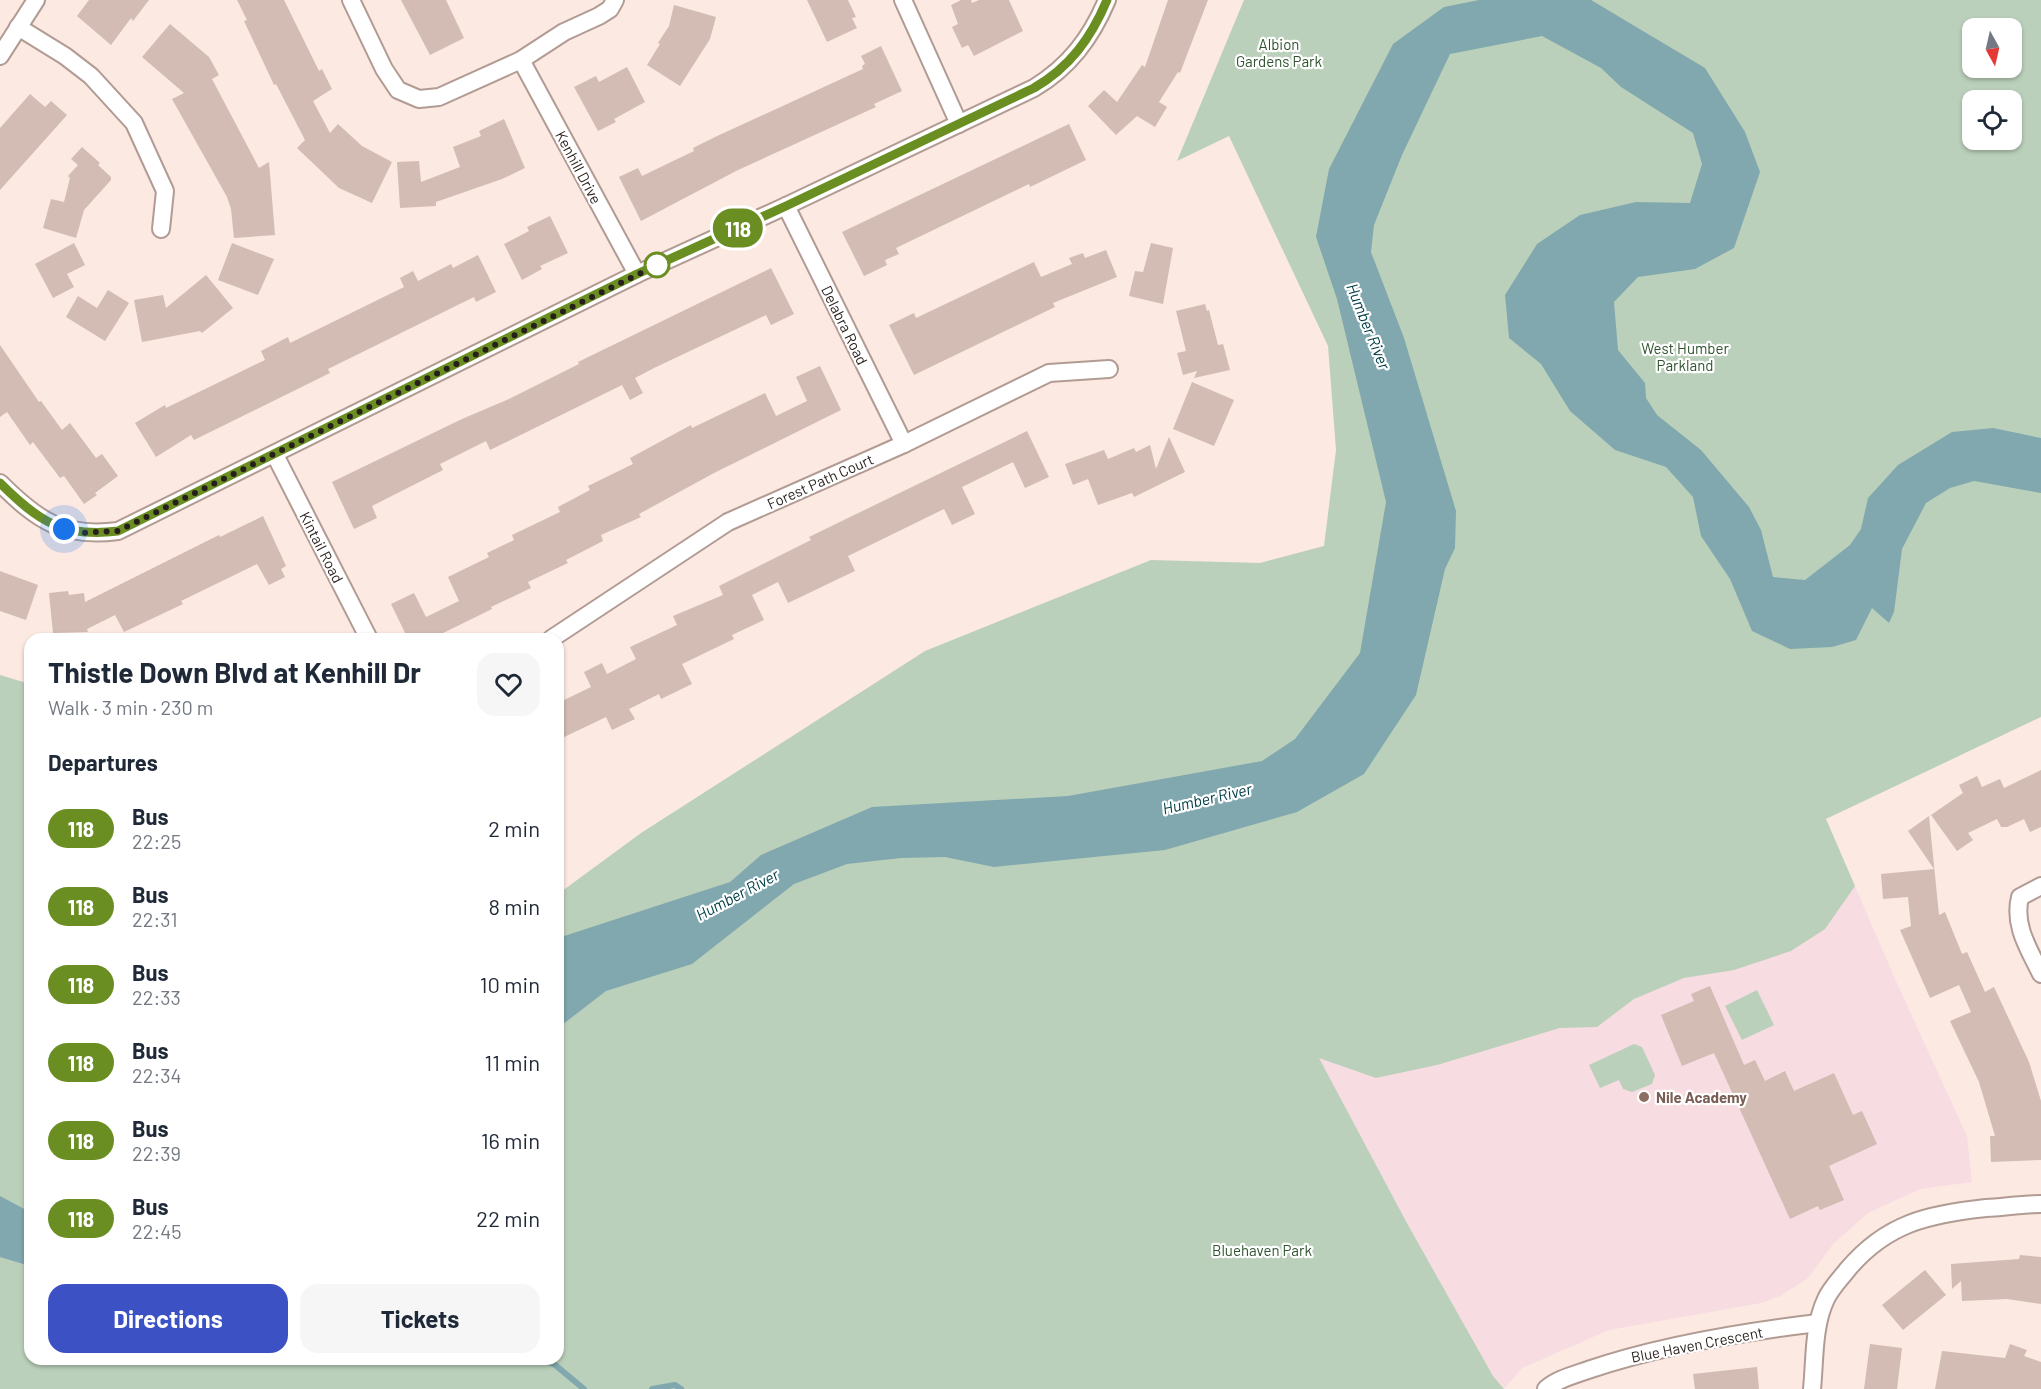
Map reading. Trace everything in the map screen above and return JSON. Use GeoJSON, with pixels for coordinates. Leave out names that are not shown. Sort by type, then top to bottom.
{"type":"FeatureCollection","features":[{"type":"Feature","properties":{"kind":"street"},"geometry":{"type":"LineString","coordinates":[[0,56],[36,0]]}},
{"type":"Feature","properties":{"kind":"street"},"geometry":{"type":"LineString","coordinates":[[351,0],[384,69],[398,90],[419,99],[439,97],[521,60],[564,32],[610,9],[615,0]]}},
{"type":"Feature","properties":{"kind":"street"},"geometry":{"type":"LineString","coordinates":[[903,0],[959,124]]}},
{"type":"Feature","properties":{"kind":"street"},"geometry":{"type":"LineString","coordinates":[[0,483],[19,502],[51,525],[78,533],[118,531],[637,274],[1034,88],[1056,75],[1089,37],[1107,0]]}},
{"type":"Feature","properties":{"kind":"street"},"geometry":{"type":"LineString","coordinates":[[18,27],[65,56],[91,76],[134,123],[165,191],[161,229]]}},
{"type":"Feature","properties":{"kind":"street","name":"Kenhill Drive"},"geometry":{"type":"LineString","coordinates":[[521,60],[637,274]]}},
{"type":"Feature","properties":{"kind":"street","name":"Delabra Road"},"geometry":{"type":"LineString","coordinates":[[786,206],[904,444]]}},
{"type":"Feature","properties":{"kind":"street","name":"Forest Path Court"},"geometry":{"type":"LineString","coordinates":[[560,633],[714,530],[904,444],[1049,373],[1109,369]]}},
{"type":"Feature","properties":{"kind":"street","name":"Kintail Road"},"geometry":{"type":"LineString","coordinates":[[275,455],[366,633]]}},
{"type":"Feature","properties":{"kind":"street"},"geometry":{"type":"LineString","coordinates":[[2041,886],[2020,897],[2018,907],[2020,930],[2041,974]]}},
{"type":"Feature","properties":{"kind":"street"},"geometry":{"type":"LineString","coordinates":[[1812,1389],[1818,1323],[1826,1298],[1842,1277],[1876,1242],[1913,1221],[1946,1212],[2041,1204]]}},
{"type":"Feature","properties":{"kind":"street","name":"Blue Haven Crescent"},"geometry":{"type":"LineString","coordinates":[[1546,1389],[1570,1376],[1631,1355],[1772,1329],[1818,1323]]}},
{"type":"Feature","properties":{"kind":"shaded area","name":"Nile Academy"},"geometry":{"type":"Polygon","coordinates":[[[1826,819],[1895,979],[1967,1136],[1972,1182],[1920,1189],[1868,1213],[1834,1243],[1807,1279],[1780,1296],[1761,1303],[1609,1330],[1522,1368],[1504,1389],[1493,1376],[1408,1225],[1318,1057],[1826,819]]]}},
{"type":"Feature","properties":{"kind":"green space","name":"West Humber Parkland"},"geometry":{"type":"Polygon","coordinates":[[[1244,0],[2041,0],[2041,717],[1826,819],[1855,886],[1825,929],[1791,951],[1734,970],[1684,978],[1634,999],[1597,1027],[1560,1028],[1437,1065],[1376,1078],[1319,1058],[1408,1225],[1493,1376],[1504,1389],[0,1389],[0,675],[24,682],[24,1365],[564,1365],[564,890],[641,833],[925,651],[1151,560],[1260,563],[1324,546],[1336,450],[1328,346],[1229,136],[1177,161],[1244,0]]]}},
{"type":"Feature","properties":{"kind":"green space"},"geometry":{"type":"Polygon","coordinates":[[[1757,990],[1774,1025],[1742,1040],[1725,1006],[1757,990]]]}},
{"type":"Feature","properties":{"kind":"green space"},"geometry":{"type":"Polygon","coordinates":[[[1634,1044],[1642,1047],[1655,1075],[1652,1084],[1632,1092],[1623,1089],[1619,1080],[1600,1088],[1589,1065],[1634,1044]]]}},
{"type":"Feature","properties":{"kind":"water","name":"Humber River"},"geometry":{"type":"Polygon","coordinates":[[[1479,0],[1591,0],[1705,68],[1745,132],[1760,172],[1734,248],[1695,269],[1638,277],[1614,302],[1618,350],[1645,383],[1646,398],[1657,415],[1701,450],[1749,507],[1761,530],[1773,577],[1805,580],[1850,545],[1861,529],[1868,498],[1898,465],[1952,432],[1993,428],[2041,438],[2041,493],[1974,481],[1950,488],[1926,503],[1902,549],[1894,612],[1889,623],[1872,608],[1856,640],[1832,647],[1790,649],[1752,631],[1730,579],[1701,536],[1693,497],[1666,467],[1615,450],[1570,411],[1541,364],[1509,338],[1505,295],[1537,244],[1580,215],[1636,202],[1690,203],[1702,164],[1693,133],[1621,87],[1601,68],[1542,36],[1450,54],[1402,155],[1374,225],[1371,252],[1404,338],[1456,511],[1455,548],[1445,569],[1416,695],[1364,774],[1297,812],[1165,850],[994,867],[945,857],[901,858],[847,864],[794,884],[692,964],[606,991],[564,1023],[564,936],[730,882],[761,855],[872,807],[1068,796],[1262,761],[1295,739],[1360,653],[1386,502],[1337,299],[1316,237],[1329,169],[1393,44],[1444,7],[1479,0]]]}},
{"type":"Feature","properties":{"kind":"water"},"geometry":{"type":"Polygon","coordinates":[[[0,1196],[24,1209],[24,1264],[0,1257],[0,1196]]]}},
{"type":"Feature","properties":{"kind":"building"},"geometry":{"type":"Polygon","coordinates":[[[89,0],[149,0],[133,21],[131,18],[111,45],[77,16],[89,0]]]}},
{"type":"Feature","properties":{"kind":"building"},"geometry":{"type":"Polygon","coordinates":[[[237,0],[284,0],[319,71],[322,69],[332,89],[313,101],[330,133],[338,124],[362,146],[392,162],[372,203],[339,188],[297,148],[305,140],[276,84],[274,85],[244,21],[247,20],[237,0]]]}},
{"type":"Feature","properties":{"kind":"building"},"geometry":{"type":"Polygon","coordinates":[[[401,0],[446,0],[464,38],[430,55],[401,0]]]}},
{"type":"Feature","properties":{"kind":"building"},"geometry":{"type":"Polygon","coordinates":[[[807,0],[848,0],[856,17],[852,18],[857,28],[827,42],[807,0]]]}},
{"type":"Feature","properties":{"kind":"building"},"geometry":{"type":"Polygon","coordinates":[[[961,0],[971,0],[972,3],[979,0],[1009,0],[1023,31],[974,56],[968,45],[962,48],[952,27],[958,24],[951,5],[961,0]]]}},
{"type":"Feature","properties":{"kind":"building"},"geometry":{"type":"Polygon","coordinates":[[[1168,0],[1208,0],[1180,73],[1178,72],[1159,102],[1167,107],[1155,127],[1137,116],[1116,135],[1088,106],[1104,90],[1117,102],[1142,65],[1145,67],[1168,0]]]}},
{"type":"Feature","properties":{"kind":"building"},"geometry":{"type":"Polygon","coordinates":[[[674,5],[716,17],[710,39],[680,86],[647,65],[669,26],[674,5]]]}},
{"type":"Feature","properties":{"kind":"building"},"geometry":{"type":"Polygon","coordinates":[[[170,24],[209,57],[219,75],[212,79],[259,168],[269,162],[275,235],[234,238],[231,209],[227,197],[172,99],[184,93],[142,57],[170,24]]]}},
{"type":"Feature","properties":{"kind":"building"},"geometry":{"type":"Polygon","coordinates":[[[881,46],[902,91],[874,104],[876,107],[738,170],[641,221],[619,177],[638,168],[642,176],[694,151],[693,148],[715,137],[863,69],[862,66],[865,64],[861,56],[881,46]]]}},
{"type":"Feature","properties":{"kind":"building"},"geometry":{"type":"Polygon","coordinates":[[[627,67],[645,102],[614,119],[616,122],[598,131],[574,87],[596,76],[599,82],[627,67]]]}},
{"type":"Feature","properties":{"kind":"building"},"geometry":{"type":"Polygon","coordinates":[[[30,94],[45,107],[51,101],[67,115],[0,190],[0,128],[30,94]]]}},
{"type":"Feature","properties":{"kind":"building"},"geometry":{"type":"Polygon","coordinates":[[[504,119],[525,168],[502,179],[436,202],[436,206],[400,208],[397,162],[419,161],[421,182],[460,167],[453,147],[481,136],[479,131],[504,119]]]}},
{"type":"Feature","properties":{"kind":"building"},"geometry":{"type":"Polygon","coordinates":[[[1069,124],[1086,160],[1030,187],[1029,184],[896,248],[899,254],[885,260],[887,265],[864,276],[842,232],[1069,124]]]}},
{"type":"Feature","properties":{"kind":"building"},"geometry":{"type":"Polygon","coordinates":[[[82,147],[100,163],[98,165],[111,177],[111,180],[84,210],[76,238],[43,228],[51,199],[64,202],[70,178],[68,176],[78,165],[71,159],[82,147]]]}},
{"type":"Feature","properties":{"kind":"building"},"geometry":{"type":"Polygon","coordinates":[[[550,216],[568,253],[540,266],[542,269],[522,280],[504,244],[529,231],[527,227],[550,216]]]}},
{"type":"Feature","properties":{"kind":"building"},"geometry":{"type":"Polygon","coordinates":[[[74,243],[85,265],[67,274],[74,287],[53,298],[35,264],[74,243]]]}},
{"type":"Feature","properties":{"kind":"building"},"geometry":{"type":"Polygon","coordinates":[[[232,243],[274,259],[258,295],[218,280],[232,243]]]}},
{"type":"Feature","properties":{"kind":"building"},"geometry":{"type":"Polygon","coordinates":[[[1151,243],[1173,248],[1163,304],[1129,296],[1135,271],[1143,272],[1151,243]]]}},
{"type":"Feature","properties":{"kind":"building"},"geometry":{"type":"Polygon","coordinates":[[[1106,250],[1117,277],[1053,303],[1055,307],[914,375],[889,325],[914,313],[916,318],[1034,262],[1041,277],[1072,264],[1069,258],[1083,253],[1085,258],[1106,250]]]}},
{"type":"Feature","properties":{"kind":"building"},"geometry":{"type":"Polygon","coordinates":[[[478,255],[496,292],[476,302],[474,297],[328,369],[330,373],[194,440],[191,435],[156,457],[135,423],[165,405],[166,408],[265,360],[261,351],[288,337],[290,343],[404,287],[400,278],[413,271],[418,281],[451,264],[453,268],[478,255]]]}},
{"type":"Feature","properties":{"kind":"building"},"geometry":{"type":"Polygon","coordinates":[[[771,268],[794,314],[771,325],[766,315],[654,368],[635,378],[643,393],[630,400],[622,385],[490,450],[486,441],[440,464],[443,470],[372,506],[377,518],[354,529],[332,482],[462,419],[509,399],[579,364],[578,362],[771,268]]]}},
{"type":"Feature","properties":{"kind":"building"},"geometry":{"type":"Polygon","coordinates":[[[206,275],[233,308],[202,333],[200,331],[142,342],[134,300],[163,295],[166,308],[206,275]]]}},
{"type":"Feature","properties":{"kind":"building"},"geometry":{"type":"Polygon","coordinates":[[[108,290],[129,303],[105,341],[66,317],[78,296],[97,308],[108,290]]]}},
{"type":"Feature","properties":{"kind":"building"},"geometry":{"type":"Polygon","coordinates":[[[1205,304],[1207,311],[1209,310],[1218,345],[1223,344],[1230,370],[1194,378],[1197,371],[1183,375],[1177,353],[1186,351],[1176,311],[1205,304]]]}},
{"type":"Feature","properties":{"kind":"building"},"geometry":{"type":"Polygon","coordinates":[[[0,345],[39,402],[41,401],[62,430],[70,423],[96,458],[102,454],[118,476],[84,504],[64,476],[60,478],[33,442],[30,445],[7,412],[0,417],[0,345]]]}},
{"type":"Feature","properties":{"kind":"building"},"geometry":{"type":"Polygon","coordinates":[[[820,366],[841,410],[714,473],[639,514],[641,517],[601,535],[603,541],[566,560],[568,563],[528,582],[531,588],[491,607],[492,609],[443,633],[405,633],[391,604],[414,593],[426,617],[459,601],[448,577],[489,557],[487,553],[514,540],[512,535],[560,512],[558,507],[590,490],[588,486],[633,464],[630,458],[691,425],[692,428],[765,393],[776,416],[807,401],[796,377],[820,366]]]}},
{"type":"Feature","properties":{"kind":"building"},"geometry":{"type":"Polygon","coordinates":[[[1192,382],[1234,400],[1214,446],[1173,429],[1192,382]]]}},
{"type":"Feature","properties":{"kind":"building"},"geometry":{"type":"Polygon","coordinates":[[[1027,431],[1049,477],[1025,488],[1013,462],[962,487],[975,514],[952,525],[944,509],[848,556],[855,571],[788,603],[778,582],[752,595],[764,620],[732,635],[734,639],[682,664],[692,684],[661,699],[659,694],[629,709],[635,719],[612,730],[606,717],[564,737],[564,700],[591,687],[584,672],[602,663],[607,674],[636,659],[630,647],[677,625],[673,616],[723,595],[719,586],[811,540],[809,537],[1027,431]]]}},
{"type":"Feature","properties":{"kind":"building"},"geometry":{"type":"Polygon","coordinates":[[[1169,437],[1185,472],[1134,497],[1132,493],[1098,505],[1088,479],[1073,485],[1065,464],[1104,450],[1108,459],[1134,448],[1136,452],[1150,445],[1156,469],[1169,437]]]}},
{"type":"Feature","properties":{"kind":"building"},"geometry":{"type":"Polygon","coordinates":[[[263,516],[286,566],[281,569],[285,577],[269,585],[257,564],[181,601],[183,604],[124,632],[115,615],[87,629],[88,632],[53,633],[49,593],[68,591],[69,595],[84,593],[85,602],[219,535],[220,537],[263,516]]]}},
{"type":"Feature","properties":{"kind":"building"},"geometry":{"type":"Polygon","coordinates":[[[0,571],[38,585],[26,620],[0,611],[0,571]]]}},
{"type":"Feature","properties":{"kind":"building"},"geometry":{"type":"Polygon","coordinates":[[[2041,770],[2041,827],[2030,832],[2024,819],[2007,827],[2001,827],[1997,819],[1968,833],[1973,840],[1957,851],[1931,815],[1963,793],[1959,785],[1977,776],[1982,787],[2000,779],[2004,788],[2041,770]]]}},
{"type":"Feature","properties":{"kind":"building"},"geometry":{"type":"Polygon","coordinates":[[[1929,816],[1939,915],[1945,912],[1962,954],[1967,952],[1985,992],[1994,987],[2029,1062],[2041,1101],[2041,1160],[1991,1162],[1990,1136],[1995,1136],[1979,1082],[1950,1021],[1971,1012],[1959,985],[1930,998],[1900,930],[1911,926],[1908,897],[1883,899],[1881,874],[1934,869],[1908,831],[1929,816]]]}},
{"type":"Feature","properties":{"kind":"building"},"geometry":{"type":"Polygon","coordinates":[[[1710,986],[1744,1065],[1755,1060],[1765,1081],[1785,1071],[1794,1091],[1834,1073],[1853,1115],[1862,1111],[1877,1144],[1829,1166],[1844,1200],[1820,1210],[1818,1206],[1790,1219],[1714,1053],[1682,1066],[1661,1015],[1694,1001],[1691,994],[1710,986]]]}},
{"type":"Feature","properties":{"kind":"building"},"geometry":{"type":"Polygon","coordinates":[[[2020,1255],[2041,1257],[2041,1304],[2007,1299],[1962,1301],[1961,1281],[1952,1289],[1951,1264],[2019,1259],[2020,1255]]]}},
{"type":"Feature","properties":{"kind":"building"},"geometry":{"type":"Polygon","coordinates":[[[1925,1270],[1946,1295],[1903,1330],[1882,1305],[1925,1270]]]}},
{"type":"Feature","properties":{"kind":"building"},"geometry":{"type":"Polygon","coordinates":[[[1870,1344],[1902,1348],[1897,1389],[1864,1389],[1870,1344]]]}},
{"type":"Feature","properties":{"kind":"building"},"geometry":{"type":"Polygon","coordinates":[[[2010,1344],[2027,1350],[2024,1356],[2041,1362],[2041,1389],[1935,1389],[1942,1351],[2005,1358],[2010,1344]]]}},
{"type":"Feature","properties":{"kind":"building"},"geometry":{"type":"Polygon","coordinates":[[[1757,1367],[1759,1389],[1695,1389],[1693,1374],[1757,1367]]]}},
{"type":"Feature","properties":{"kind":"waterway"},"geometry":{"type":"LineString","coordinates":[[555,1365],[584,1389]]}},
{"type":"Feature","properties":{"kind":"waterway"},"geometry":{"type":"LineString","coordinates":[[652,1389],[675,1385],[681,1389]]}},
{"type":"Feature","properties":{"kind":"bus line","name":"118"},"geometry":{"type":"LineString","coordinates":[[0,483],[19,502],[51,525],[78,533],[118,531],[637,274],[1034,88],[1056,75],[1073,58],[1089,37],[1107,0]]}},
{"type":"Feature","properties":{"kind":"place","name":"Nile Academy"},"geometry":{"type":"Point","coordinates":[1644,1097]}},
{"type":"Feature","properties":{"kind":"route"},"geometry":{"type":"LineString","coordinates":[[64,529],[78,533],[118,531],[657,265]]}},
{"type":"Feature","properties":{"kind":"park label","name":"Albion Gardens Park"},"geometry":{"type":"Point","coordinates":[1279,52]}},
{"type":"Feature","properties":{"kind":"park label","name":"Bluehaven Park"},"geometry":{"type":"Point","coordinates":[1262,1250]}}]}
